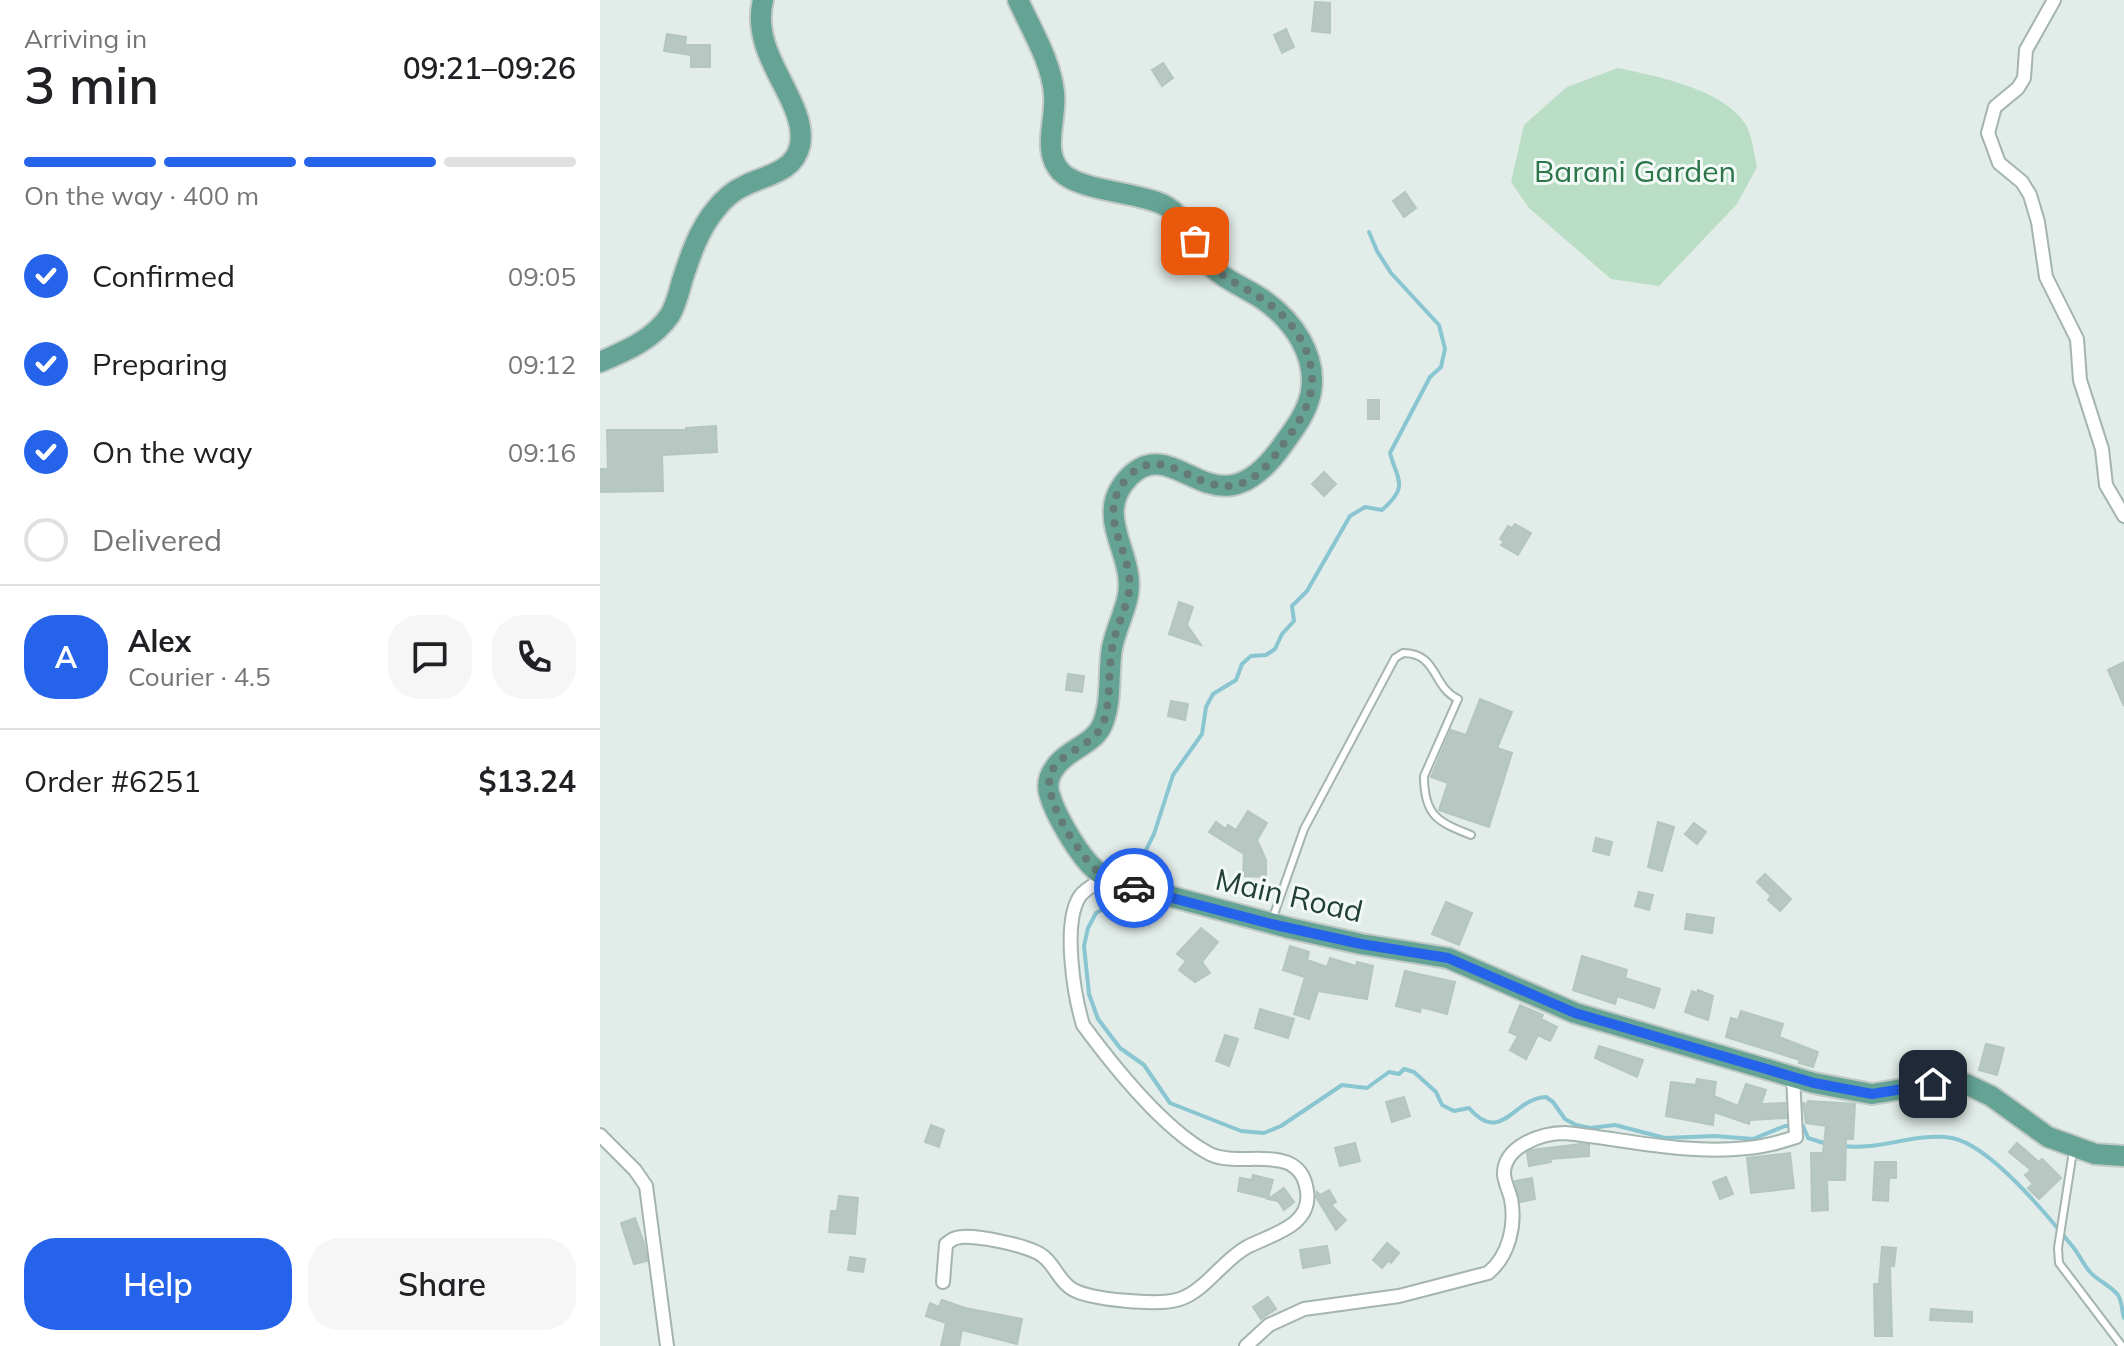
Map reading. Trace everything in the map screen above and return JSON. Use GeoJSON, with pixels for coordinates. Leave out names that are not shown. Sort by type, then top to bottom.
{"type":"FeatureCollection","features":[{"type":"Feature","properties":{"kind":"main road"},"geometry":{"type":"LineString","coordinates":[[600,362],[650,336],[666,321],[705,224],[725,199],[747,184],[786,167],[797,154],[800,126],[764,41],[760,22],[763,0]]}},
{"type":"Feature","properties":{"kind":"main road"},"geometry":{"type":"LineString","coordinates":[[1018,0],[1051,76],[1055,107],[1051,152],[1060,171],[1072,180],[1151,200],[1174,212],[1210,264],[1265,301],[1290,323],[1303,344],[1312,378],[1310,396],[1301,419],[1270,463],[1251,479],[1228,486],[1212,486],[1171,466],[1148,465],[1128,477],[1113,503],[1114,524],[1130,589],[1112,645],[1106,713],[1097,734],[1059,762],[1048,784],[1052,801],[1075,844],[1090,865],[1105,878]]}},
{"type":"Feature","properties":{"kind":"main road","name":"Main Road"},"geometry":{"type":"LineString","coordinates":[[1105,878],[1271,924],[1361,944],[1448,958],[1575,1013],[1620,1028],[1854,1093],[1872,1094],[1933,1084],[1966,1084],[1991,1096],[2048,1137],[2095,1154],[2124,1156]]}},
{"type":"Feature","properties":{"kind":"street"},"geometry":{"type":"LineString","coordinates":[[2054,0],[2026,50],[2024,78],[2018,88],[1995,107],[1989,120],[1988,133],[1999,163],[2022,182],[2030,195],[2038,222],[2046,277],[2077,339],[2080,380],[2102,449],[2106,485],[2124,516]]}},
{"type":"Feature","properties":{"kind":"street"},"geometry":{"type":"LineString","coordinates":[[943,1282],[946,1244],[957,1237],[1025,1247],[1044,1256],[1073,1290],[1116,1299],[1181,1299],[1243,1249],[1285,1229],[1302,1218],[1306,1211],[1305,1179],[1298,1170],[1277,1159],[1223,1159],[1187,1139],[1161,1119],[1083,1025],[1073,964],[1074,911],[1084,892],[1105,878]]}},
{"type":"Feature","properties":{"kind":"street"},"geometry":{"type":"LineString","coordinates":[[1246,1346],[1269,1325],[1304,1309],[1399,1296],[1488,1273],[1497,1265],[1510,1235],[1513,1217],[1504,1175],[1506,1165],[1510,1155],[1536,1138],[1550,1133],[1565,1133],[1687,1148],[1745,1149],[1796,1137],[1793,1076]]}},
{"type":"Feature","properties":{"kind":"street"},"geometry":{"type":"LineString","coordinates":[[600,1135],[635,1170],[646,1186],[667,1346]]}},
{"type":"Feature","properties":{"kind":"lane"},"geometry":{"type":"LineString","coordinates":[[1271,924],[1304,829],[1375,693],[1395,658],[1403,653],[1421,656],[1430,664],[1447,691],[1458,699],[1428,768],[1424,789],[1432,814],[1441,823],[1471,835]]}},
{"type":"Feature","properties":{"kind":"lane"},"geometry":{"type":"LineString","coordinates":[[2074,1148],[2059,1263],[2122,1346]]}},
{"type":"Feature","properties":{"kind":"green space","name":"Barani Garden"},"geometry":{"type":"Polygon","coordinates":[[[1618,68],[1688,86],[1722,102],[1746,125],[1757,167],[1737,204],[1659,286],[1611,279],[1529,208],[1511,182],[1524,125],[1567,87],[1618,68]]]}},
{"type":"Feature","properties":{"kind":"building"},"geometry":{"type":"Polygon","coordinates":[[[1315,2],[1330,3],[1330,33],[1312,31],[1315,2]]]}},
{"type":"Feature","properties":{"kind":"building"},"geometry":{"type":"Polygon","coordinates":[[[1286,29],[1294,47],[1282,53],[1274,35],[1286,29]]]}},
{"type":"Feature","properties":{"kind":"building"},"geometry":{"type":"Polygon","coordinates":[[[667,34],[686,37],[685,45],[710,45],[710,67],[691,67],[691,55],[664,51],[667,34]]]}},
{"type":"Feature","properties":{"kind":"building"},"geometry":{"type":"Polygon","coordinates":[[[1163,63],[1173,78],[1162,86],[1152,70],[1163,63]]]}},
{"type":"Feature","properties":{"kind":"building"},"geometry":{"type":"Polygon","coordinates":[[[1405,192],[1416,208],[1404,217],[1393,201],[1405,192]]]}},
{"type":"Feature","properties":{"kind":"building"},"geometry":{"type":"Polygon","coordinates":[[[1368,400],[1379,400],[1379,419],[1368,419],[1368,400]]]}},
{"type":"Feature","properties":{"kind":"building"},"geometry":{"type":"Polygon","coordinates":[[[716,426],[717,452],[662,455],[663,491],[600,492],[600,469],[608,469],[607,430],[686,430],[716,426]]]}},
{"type":"Feature","properties":{"kind":"building"},"geometry":{"type":"Polygon","coordinates":[[[1324,472],[1336,484],[1324,496],[1312,484],[1324,472]]]}},
{"type":"Feature","properties":{"kind":"building"},"geometry":{"type":"Polygon","coordinates":[[[1515,524],[1531,533],[1518,555],[1501,545],[1504,542],[1500,539],[1508,526],[1512,528],[1515,524]]]}},
{"type":"Feature","properties":{"kind":"building"},"geometry":{"type":"Polygon","coordinates":[[[1179,602],[1193,607],[1187,625],[1201,645],[1169,634],[1179,602]]]}},
{"type":"Feature","properties":{"kind":"building"},"geometry":{"type":"Polygon","coordinates":[[[2124,662],[2124,706],[2108,670],[2124,662]]]}},
{"type":"Feature","properties":{"kind":"building"},"geometry":{"type":"Polygon","coordinates":[[[1068,674],[1084,676],[1082,692],[1066,690],[1068,674]]]}},
{"type":"Feature","properties":{"kind":"building"},"geometry":{"type":"Polygon","coordinates":[[[1480,699],[1512,712],[1497,748],[1512,753],[1489,827],[1439,810],[1448,783],[1431,777],[1451,730],[1466,735],[1480,699]]]}},
{"type":"Feature","properties":{"kind":"building"},"geometry":{"type":"Polygon","coordinates":[[[1171,701],[1188,704],[1185,720],[1168,716],[1171,701]]]}},
{"type":"Feature","properties":{"kind":"building"},"geometry":{"type":"Polygon","coordinates":[[[1248,811],[1267,823],[1257,840],[1266,860],[1266,877],[1243,876],[1244,854],[1209,832],[1216,822],[1226,829],[1228,825],[1236,830],[1248,811]]]}},
{"type":"Feature","properties":{"kind":"building"},"geometry":{"type":"Polygon","coordinates":[[[1658,822],[1674,827],[1662,871],[1648,867],[1658,822]]]}},
{"type":"Feature","properties":{"kind":"building"},"geometry":{"type":"Polygon","coordinates":[[[1694,823],[1706,832],[1697,844],[1685,834],[1694,823]]]}},
{"type":"Feature","properties":{"kind":"building"},"geometry":{"type":"Polygon","coordinates":[[[1596,838],[1612,842],[1609,855],[1593,851],[1596,838]]]}},
{"type":"Feature","properties":{"kind":"building"},"geometry":{"type":"Polygon","coordinates":[[[1765,874],[1791,899],[1780,911],[1768,900],[1771,896],[1757,882],[1765,874]]]}},
{"type":"Feature","properties":{"kind":"building"},"geometry":{"type":"Polygon","coordinates":[[[1639,892],[1653,895],[1649,910],[1635,906],[1639,892]]]}},
{"type":"Feature","properties":{"kind":"building"},"geometry":{"type":"Polygon","coordinates":[[[1446,902],[1472,913],[1459,945],[1432,934],[1446,902]]]}},
{"type":"Feature","properties":{"kind":"building"},"geometry":{"type":"Polygon","coordinates":[[[1687,914],[1714,918],[1712,933],[1685,929],[1687,914]]]}},
{"type":"Feature","properties":{"kind":"building"},"geometry":{"type":"Polygon","coordinates":[[[1201,928],[1218,942],[1202,962],[1210,973],[1195,982],[1179,970],[1186,961],[1177,954],[1201,928]]]}},
{"type":"Feature","properties":{"kind":"building"},"geometry":{"type":"Polygon","coordinates":[[[1290,946],[1309,952],[1307,960],[1327,967],[1330,958],[1356,966],[1357,962],[1373,966],[1367,999],[1318,991],[1309,1019],[1294,1014],[1305,977],[1283,970],[1290,946]]]}},
{"type":"Feature","properties":{"kind":"building"},"geometry":{"type":"Polygon","coordinates":[[[1582,956],[1627,970],[1625,978],[1660,989],[1654,1008],[1617,996],[1615,1004],[1573,990],[1582,956]]]}},
{"type":"Feature","properties":{"kind":"building"},"geometry":{"type":"Polygon","coordinates":[[[1405,971],[1455,982],[1447,1014],[1421,1007],[1420,1012],[1396,1006],[1405,971]]]}},
{"type":"Feature","properties":{"kind":"building"},"geometry":{"type":"Polygon","coordinates":[[[1698,990],[1713,996],[1708,1020],[1685,1012],[1692,991],[1697,993],[1698,990]]]}},
{"type":"Feature","properties":{"kind":"building"},"geometry":{"type":"Polygon","coordinates":[[[1520,1005],[1543,1015],[1541,1019],[1557,1027],[1550,1041],[1538,1035],[1526,1059],[1510,1050],[1518,1036],[1509,1032],[1520,1005]]]}},
{"type":"Feature","properties":{"kind":"building"},"geometry":{"type":"Polygon","coordinates":[[[1260,1009],[1294,1019],[1288,1038],[1255,1028],[1260,1009]]]}},
{"type":"Feature","properties":{"kind":"building"},"geometry":{"type":"Polygon","coordinates":[[[1741,1011],[1783,1024],[1779,1037],[1818,1052],[1813,1067],[1726,1037],[1731,1018],[1738,1020],[1741,1011]]]}},
{"type":"Feature","properties":{"kind":"building"},"geometry":{"type":"Polygon","coordinates":[[[1225,1035],[1238,1039],[1229,1066],[1216,1061],[1225,1035]]]}},
{"type":"Feature","properties":{"kind":"building"},"geometry":{"type":"Polygon","coordinates":[[[1986,1044],[2004,1048],[1997,1075],[1979,1070],[1986,1044]]]}},
{"type":"Feature","properties":{"kind":"building"},"geometry":{"type":"Polygon","coordinates":[[[1599,1046],[1643,1060],[1637,1077],[1595,1058],[1599,1046]]]}},
{"type":"Feature","properties":{"kind":"building"},"geometry":{"type":"Polygon","coordinates":[[[1697,1079],[1716,1082],[1714,1096],[1738,1106],[1746,1084],[1766,1090],[1761,1104],[1785,1103],[1786,1118],[1750,1120],[1749,1124],[1714,1112],[1713,1125],[1666,1116],[1671,1082],[1696,1085],[1697,1079]]]}},
{"type":"Feature","properties":{"kind":"building"},"geometry":{"type":"Polygon","coordinates":[[[1404,1097],[1410,1116],[1392,1122],[1386,1102],[1404,1097]]]}},
{"type":"Feature","properties":{"kind":"building"},"geometry":{"type":"Polygon","coordinates":[[[1808,1101],[1855,1104],[1853,1139],[1846,1139],[1845,1180],[1827,1180],[1828,1210],[1812,1211],[1811,1153],[1823,1153],[1826,1126],[1806,1123],[1803,1103],[1808,1104],[1808,1101]]]}},
{"type":"Feature","properties":{"kind":"building"},"geometry":{"type":"Polygon","coordinates":[[[931,1125],[944,1130],[939,1147],[925,1142],[931,1125]]]}},
{"type":"Feature","properties":{"kind":"building"},"geometry":{"type":"Polygon","coordinates":[[[1355,1143],[1360,1161],[1340,1166],[1335,1148],[1355,1143]]]}},
{"type":"Feature","properties":{"kind":"building"},"geometry":{"type":"Polygon","coordinates":[[[2017,1143],[2039,1162],[2042,1159],[2061,1178],[2039,1199],[2028,1188],[2033,1184],[2025,1175],[2031,1170],[2009,1152],[2017,1143]]]}},
{"type":"Feature","properties":{"kind":"building"},"geometry":{"type":"Polygon","coordinates":[[[1589,1145],[1589,1156],[1550,1159],[1551,1162],[1529,1166],[1527,1153],[1531,1150],[1589,1145]]]}},
{"type":"Feature","properties":{"kind":"building"},"geometry":{"type":"Polygon","coordinates":[[[1790,1153],[1794,1188],[1751,1193],[1747,1158],[1790,1153]]]}},
{"type":"Feature","properties":{"kind":"building"},"geometry":{"type":"Polygon","coordinates":[[[1875,1162],[1896,1162],[1896,1178],[1889,1178],[1888,1201],[1873,1200],[1875,1162]]]}},
{"type":"Feature","properties":{"kind":"building"},"geometry":{"type":"Polygon","coordinates":[[[1253,1175],[1273,1180],[1268,1198],[1238,1191],[1240,1178],[1252,1180],[1253,1175]]]}},
{"type":"Feature","properties":{"kind":"building"},"geometry":{"type":"Polygon","coordinates":[[[1726,1177],[1733,1194],[1720,1199],[1713,1182],[1726,1177]]]}},
{"type":"Feature","properties":{"kind":"building"},"geometry":{"type":"Polygon","coordinates":[[[1532,1178],[1535,1199],[1520,1202],[1515,1181],[1532,1178]]]}},
{"type":"Feature","properties":{"kind":"building"},"geometry":{"type":"Polygon","coordinates":[[[1284,1188],[1294,1202],[1284,1210],[1278,1201],[1268,1199],[1284,1188]]]}},
{"type":"Feature","properties":{"kind":"building"},"geometry":{"type":"Polygon","coordinates":[[[1329,1190],[1336,1202],[1331,1205],[1346,1220],[1336,1230],[1316,1197],[1317,1192],[1320,1195],[1329,1190]]]}},
{"type":"Feature","properties":{"kind":"building"},"geometry":{"type":"Polygon","coordinates":[[[839,1196],[858,1198],[855,1234],[829,1232],[831,1211],[837,1211],[839,1196]]]}},
{"type":"Feature","properties":{"kind":"building"},"geometry":{"type":"Polygon","coordinates":[[[635,1218],[647,1261],[634,1264],[621,1223],[635,1218]]]}},
{"type":"Feature","properties":{"kind":"building"},"geometry":{"type":"Polygon","coordinates":[[[1387,1243],[1399,1253],[1382,1268],[1373,1260],[1387,1243]]]}},
{"type":"Feature","properties":{"kind":"building"},"geometry":{"type":"Polygon","coordinates":[[[1327,1246],[1330,1263],[1303,1268],[1300,1250],[1327,1246]]]}},
{"type":"Feature","properties":{"kind":"building"},"geometry":{"type":"Polygon","coordinates":[[[1882,1247],[1896,1248],[1894,1266],[1890,1266],[1892,1336],[1875,1336],[1874,1284],[1879,1284],[1882,1247]]]}},
{"type":"Feature","properties":{"kind":"building"},"geometry":{"type":"Polygon","coordinates":[[[850,1257],[865,1259],[863,1272],[848,1270],[850,1257]]]}},
{"type":"Feature","properties":{"kind":"building"},"geometry":{"type":"Polygon","coordinates":[[[1268,1297],[1276,1309],[1261,1319],[1253,1307],[1268,1297]]]}},
{"type":"Feature","properties":{"kind":"building"},"geometry":{"type":"Polygon","coordinates":[[[942,1300],[965,1308],[1022,1319],[1017,1344],[962,1330],[959,1346],[941,1346],[946,1323],[926,1316],[930,1303],[939,1307],[942,1300]]]}},
{"type":"Feature","properties":{"kind":"building"},"geometry":{"type":"Polygon","coordinates":[[[1931,1309],[1972,1312],[1972,1322],[1930,1320],[1931,1309]]]}},
{"type":"Feature","properties":{"kind":"waterway"},"geometry":{"type":"LineString","coordinates":[[1131,880],[1154,834],[1173,775],[1202,734],[1206,707],[1213,694],[1236,680],[1242,664],[1251,656],[1266,655],[1275,649],[1282,634],[1294,621],[1292,606],[1307,591],[1350,516],[1365,507],[1382,510],[1399,489],[1390,453],[1430,377],[1441,367],[1445,349],[1439,325],[1391,273],[1369,232]]}},
{"type":"Feature","properties":{"kind":"waterway"},"geometry":{"type":"LineString","coordinates":[[1127,892],[1125,897],[1096,913],[1088,928],[1084,946],[1089,994],[1098,1019],[1120,1048],[1144,1065],[1170,1103],[1241,1131],[1264,1133],[1281,1126],[1342,1085],[1367,1088],[1389,1072],[1399,1074],[1404,1069],[1414,1072],[1436,1092],[1442,1105],[1454,1111],[1469,1108],[1490,1122],[1508,1117],[1525,1104],[1546,1097],[1565,1119],[1590,1128],[1615,1125],[1665,1138],[1715,1136],[1753,1139],[1785,1126],[1803,1126],[1808,1138],[1827,1144]]}},
{"type":"Feature","properties":{"kind":"waterway"},"geometry":{"type":"LineString","coordinates":[[1843,1146],[1870,1146],[1924,1137],[1952,1138],[1967,1143],[2000,1167],[2034,1201],[2090,1272],[2118,1295],[2124,1318]]}},
{"type":"Feature","properties":{"kind":"way so far"},"geometry":{"type":"LineString","coordinates":[[1134,888],[1105,878],[1090,865],[1075,844],[1049,791],[1053,770],[1097,734],[1106,713],[1112,645],[1130,589],[1114,524],[1113,503],[1128,477],[1148,465],[1171,466],[1212,486],[1237,485],[1251,479],[1270,463],[1301,419],[1312,385],[1308,358],[1290,323],[1265,301],[1213,267],[1195,241]]}},
{"type":"Feature","properties":{"kind":"route"},"geometry":{"type":"LineString","coordinates":[[1134,888],[1271,924],[1361,944],[1448,958],[1575,1013],[1620,1028],[1854,1093],[1892,1092],[1933,1084]]}}]}
